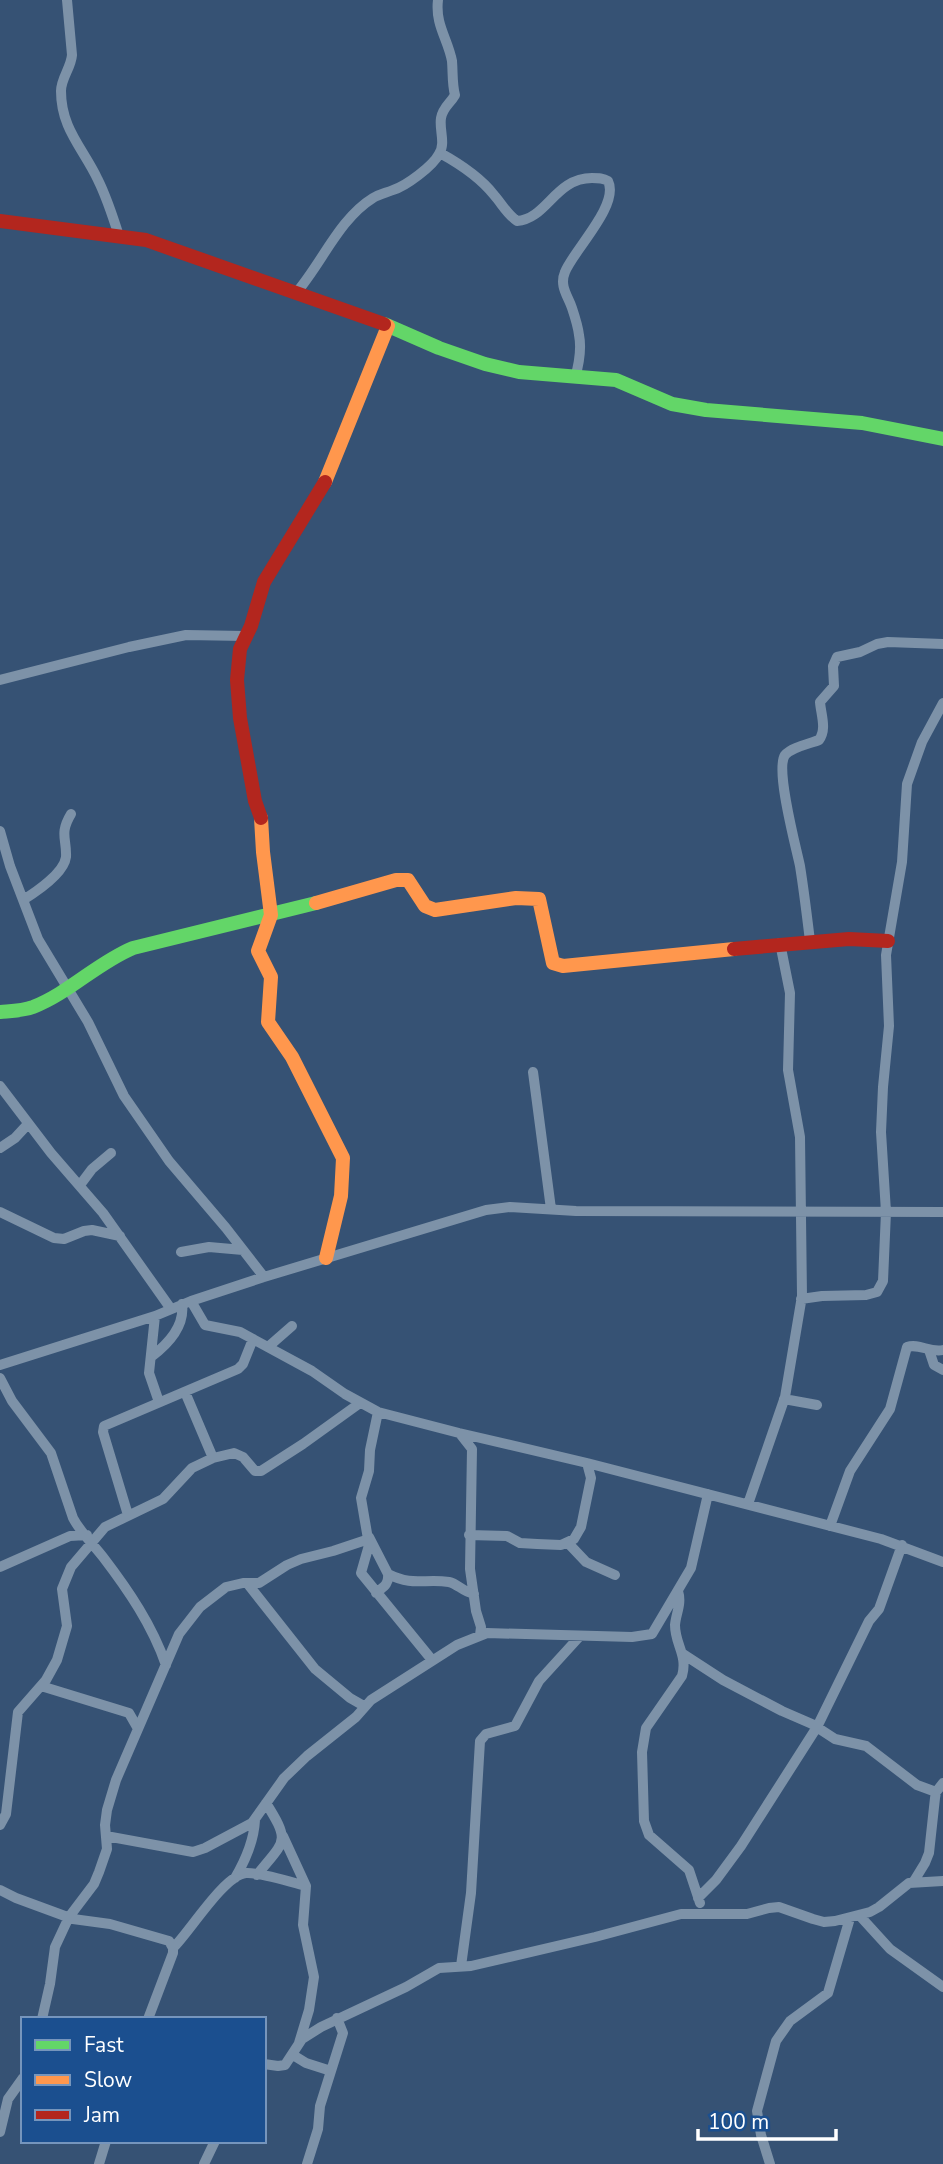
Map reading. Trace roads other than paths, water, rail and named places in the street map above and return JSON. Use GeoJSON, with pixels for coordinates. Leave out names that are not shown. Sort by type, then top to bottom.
{"type":"FeatureCollection","features":[{"type":"Feature","properties":{"kind":"street"},"geometry":{"type":"LineString","coordinates":[[67,0],[72,61],[61,88],[64,116],[74,141],[102,188],[119,236]]}},
{"type":"Feature","properties":{"kind":"street"},"geometry":{"type":"LineString","coordinates":[[296,293],[360,207],[378,195],[401,187],[425,169],[440,153],[443,144],[441,116],[455,95],[451,82],[452,60],[438,20],[438,0]]}},
{"type":"Feature","properties":{"kind":"street"},"geometry":{"type":"LineString","coordinates":[[440,153],[484,184],[506,212],[517,220],[526,219],[548,204],[560,189],[577,180],[604,178],[608,181],[611,187],[607,203],[589,237],[565,271],[563,280],[580,338],[581,350],[575,378]]}},
{"type":"Feature","properties":{"kind":"street"},"geometry":{"type":"LineString","coordinates":[[0,221],[146,240],[387,326],[439,348],[485,364],[519,372],[616,380],[672,404],[706,410],[862,423],[943,439]]}},
{"type":"Feature","properties":{"kind":"street"},"geometry":{"type":"LineString","coordinates":[[326,1258],[343,1192],[343,1158],[292,1057],[268,1022],[271,977],[258,946],[271,915],[269,888],[262,852],[263,824],[251,779],[238,696],[238,663],[264,582],[329,475],[387,326]]}},
{"type":"Feature","properties":{"kind":"street"},"geometry":{"type":"LineString","coordinates":[[0,680],[186,635],[245,636]]}},
{"type":"Feature","properties":{"kind":"street"},"geometry":{"type":"LineString","coordinates":[[810,941],[800,866],[784,791],[784,757],[793,749],[822,737],[820,702],[834,686],[833,666],[837,657],[888,642],[943,644]]}},
{"type":"Feature","properties":{"kind":"street"},"geometry":{"type":"LineString","coordinates":[[801,1299],[866,1295],[877,1292],[883,1281],[886,1212],[881,1132],[889,1026],[886,970],[888,941],[903,850],[902,828],[907,784],[922,742],[943,703]]}},
{"type":"Feature","properties":{"kind":"street"},"geometry":{"type":"LineString","coordinates":[[23,900],[41,888],[63,866],[66,855],[64,831],[71,814]]}},
{"type":"Feature","properties":{"kind":"street"},"geometry":{"type":"LineString","coordinates":[[0,831],[38,939],[88,1022],[118,1086],[179,1174],[264,1277]]}},
{"type":"Feature","properties":{"kind":"street"},"geometry":{"type":"LineString","coordinates":[[0,1012],[31,1008],[68,988],[118,953],[156,941],[318,903],[396,880],[408,880],[425,906],[435,910],[516,898],[539,898],[553,963],[563,966],[780,943],[888,941]]}},
{"type":"Feature","properties":{"kind":"street"},"geometry":{"type":"LineString","coordinates":[[748,1504],[784,1399],[801,1299],[800,1137],[788,1070],[790,993],[780,943]]}},
{"type":"Feature","properties":{"kind":"street"},"geometry":{"type":"LineString","coordinates":[[533,1072],[551,1209]]}},
{"type":"Feature","properties":{"kind":"street"},"geometry":{"type":"LineString","coordinates":[[0,1086],[120,1236],[172,1309]]}},
{"type":"Feature","properties":{"kind":"street"},"geometry":{"type":"LineString","coordinates":[[0,1148],[15,1138],[28,1124]]}},
{"type":"Feature","properties":{"kind":"street"},"geometry":{"type":"LineString","coordinates":[[80,1185],[92,1169],[111,1153]]}},
{"type":"Feature","properties":{"kind":"street"},"geometry":{"type":"LineString","coordinates":[[0,1365],[155,1316],[264,1277],[485,1210],[510,1207],[943,1212]]}},
{"type":"Feature","properties":{"kind":"street"},"geometry":{"type":"LineString","coordinates":[[0,1212],[54,1238],[64,1239],[92,1230],[120,1236]]}},
{"type":"Feature","properties":{"kind":"street"},"geometry":{"type":"LineString","coordinates":[[181,1252],[209,1247],[243,1250]]}},
{"type":"Feature","properties":{"kind":"street"},"geometry":{"type":"LineString","coordinates":[[186,1303],[205,1325],[240,1332],[312,1371],[378,1412],[748,1504],[901,1545],[943,1562]]}},
{"type":"Feature","properties":{"kind":"street"},"geometry":{"type":"LineString","coordinates":[[150,1357],[169,1342],[186,1303]]}},
{"type":"Feature","properties":{"kind":"street"},"geometry":{"type":"LineString","coordinates":[[155,1316],[149,1373],[159,1402]]}},
{"type":"Feature","properties":{"kind":"street"},"geometry":{"type":"LineString","coordinates":[[268,1348],[292,1326]]}},
{"type":"Feature","properties":{"kind":"street"},"geometry":{"type":"LineString","coordinates":[[128,1516],[103,1428],[106,1423],[238,1369],[243,1364],[253,1339]]}},
{"type":"Feature","properties":{"kind":"street"},"geometry":{"type":"LineString","coordinates":[[830,1526],[850,1471],[890,1409],[907,1346],[943,1350]]}},
{"type":"Feature","properties":{"kind":"street"},"geometry":{"type":"LineString","coordinates":[[929,1350],[934,1365],[943,1370]]}},
{"type":"Feature","properties":{"kind":"street"},"geometry":{"type":"LineString","coordinates":[[0,1378],[12,1401],[51,1453],[73,1518],[90,1537],[141,1611],[166,1665]]}},
{"type":"Feature","properties":{"kind":"street"},"geometry":{"type":"LineString","coordinates":[[185,1392],[213,1458]]}},
{"type":"Feature","properties":{"kind":"street"},"geometry":{"type":"LineString","coordinates":[[784,1399],[817,1405]]}},
{"type":"Feature","properties":{"kind":"street"},"geometry":{"type":"LineString","coordinates":[[0,1825],[6,1815],[18,1712],[41,1686],[57,1660],[67,1626],[62,1594],[65,1581],[90,1537],[163,1499],[192,1468],[213,1458],[238,1454],[255,1471],[261,1471],[360,1403]]}},
{"type":"Feature","properties":{"kind":"street"},"geometry":{"type":"LineString","coordinates":[[378,1412],[369,1471],[361,1498],[368,1537],[368,1551],[361,1573],[432,1660]]}},
{"type":"Feature","properties":{"kind":"street"},"geometry":{"type":"LineString","coordinates":[[459,1433],[472,1449],[470,1569],[481,1627],[480,1635]]}},
{"type":"Feature","properties":{"kind":"street"},"geometry":{"type":"LineString","coordinates":[[472,1449],[484,1439]]}},
{"type":"Feature","properties":{"kind":"street"},"geometry":{"type":"LineString","coordinates":[[469,1535],[507,1536],[525,1544],[568,1543],[578,1535],[581,1527],[591,1478],[587,1463]]}},
{"type":"Feature","properties":{"kind":"street"},"geometry":{"type":"LineString","coordinates":[[591,1478],[606,1468]]}},
{"type":"Feature","properties":{"kind":"street"},"geometry":{"type":"LineString","coordinates":[[106,1836],[193,1852],[244,1828],[255,1820],[284,1777],[352,1720],[364,1706],[432,1660],[480,1635],[648,1636],[654,1631],[691,1568],[708,1494]]}},
{"type":"Feature","properties":{"kind":"street"},"geometry":{"type":"LineString","coordinates":[[0,1567],[70,1536],[90,1537]]}},
{"type":"Feature","properties":{"kind":"street"},"geometry":{"type":"LineString","coordinates":[[368,1537],[388,1574],[387,1585],[376,1593]]}},
{"type":"Feature","properties":{"kind":"street"},"geometry":{"type":"LineString","coordinates":[[42,2017],[55,1947],[69,1917],[94,1884],[99,1872],[107,1849],[105,1825],[116,1780],[179,1634],[200,1606],[226,1587],[236,1583],[259,1583],[287,1565],[368,1537]]}},
{"type":"Feature","properties":{"kind":"street"},"geometry":{"type":"LineString","coordinates":[[568,1543],[586,1562],[615,1575]]}},
{"type":"Feature","properties":{"kind":"street"},"geometry":{"type":"LineString","coordinates":[[698,1898],[733,1857],[817,1727],[869,1621],[879,1609],[901,1545]]}},
{"type":"Feature","properties":{"kind":"street"},"geometry":{"type":"LineString","coordinates":[[388,1574],[412,1583],[454,1583],[462,1591],[474,1594]]}},
{"type":"Feature","properties":{"kind":"street"},"geometry":{"type":"LineString","coordinates":[[247,1583],[315,1669],[364,1706]]}},
{"type":"Feature","properties":{"kind":"street"},"geometry":{"type":"LineString","coordinates":[[678,1591],[681,1601],[676,1619],[676,1633],[685,1661],[682,1676],[650,1720],[644,1739],[644,1821],[649,1835],[688,1870],[703,1913]]}},
{"type":"Feature","properties":{"kind":"street"},"geometry":{"type":"LineString","coordinates":[[461,1966],[471,1892],[480,1741],[486,1734],[515,1726],[540,1681],[580,1636]]}},
{"type":"Feature","properties":{"kind":"street"},"geometry":{"type":"LineString","coordinates":[[683,1654],[723,1680],[782,1712],[817,1727],[835,1739],[866,1746],[914,1783],[936,1792]]}},
{"type":"Feature","properties":{"kind":"street"},"geometry":{"type":"LineString","coordinates":[[41,1686],[125,1711],[131,1714],[137,1727]]}},
{"type":"Feature","properties":{"kind":"street"},"geometry":{"type":"LineString","coordinates":[[914,1881],[929,1853],[936,1792],[943,1783]]}},
{"type":"Feature","properties":{"kind":"street"},"geometry":{"type":"LineString","coordinates":[[266,1803],[280,1826],[306,1886],[303,1925],[314,1976],[309,2010],[295,2051]]}},
{"type":"Feature","properties":{"kind":"street"},"geometry":{"type":"LineString","coordinates":[[234,1879],[244,1863],[255,1820]]}},
{"type":"Feature","properties":{"kind":"street"},"geometry":{"type":"LineString","coordinates":[[257,1875],[276,1851],[283,1836]]}},
{"type":"Feature","properties":{"kind":"street"},"geometry":{"type":"LineString","coordinates":[[149,2017],[173,1948],[204,1908],[234,1879],[244,1873],[306,1886]]}},
{"type":"Feature","properties":{"kind":"street"},"geometry":{"type":"LineString","coordinates":[[266,2064],[282,2067],[290,2061],[304,2037],[337,2018],[406,1987],[436,1969],[595,1937],[681,1914],[747,1914],[779,1907],[824,1922],[880,1908],[914,1881],[943,1881]]}},
{"type":"Feature","properties":{"kind":"street"},"geometry":{"type":"LineString","coordinates":[[0,1890],[69,1917],[164,1938],[173,1948]]}},
{"type":"Feature","properties":{"kind":"street"},"geometry":{"type":"LineString","coordinates":[[855,1916],[890,1949],[943,1987]]}},
{"type":"Feature","properties":{"kind":"street"},"geometry":{"type":"LineString","coordinates":[[770,2164],[757,2111],[776,2041],[790,2021],[828,1993],[855,1916]]}},
{"type":"Feature","properties":{"kind":"street"},"geometry":{"type":"LineString","coordinates":[[307,2164],[318,2129],[320,2106],[343,2032],[337,2018]]}},
{"type":"Feature","properties":{"kind":"street"},"geometry":{"type":"LineString","coordinates":[[295,2051],[306,2063],[331,2071]]}},
{"type":"Feature","properties":{"kind":"street"},"geometry":{"type":"LineString","coordinates":[[0,2132],[5,2106],[21,2081]]}},
{"type":"Feature","properties":{"kind":"street"},"geometry":{"type":"LineString","coordinates":[[0,2088],[11,2094]]}},
{"type":"Feature","properties":{"kind":"street"},"geometry":{"type":"LineString","coordinates":[[99,2164],[105,2143]]}},
{"type":"Feature","properties":{"kind":"street"},"geometry":{"type":"LineString","coordinates":[[204,2164],[214,2143]]}}]}
